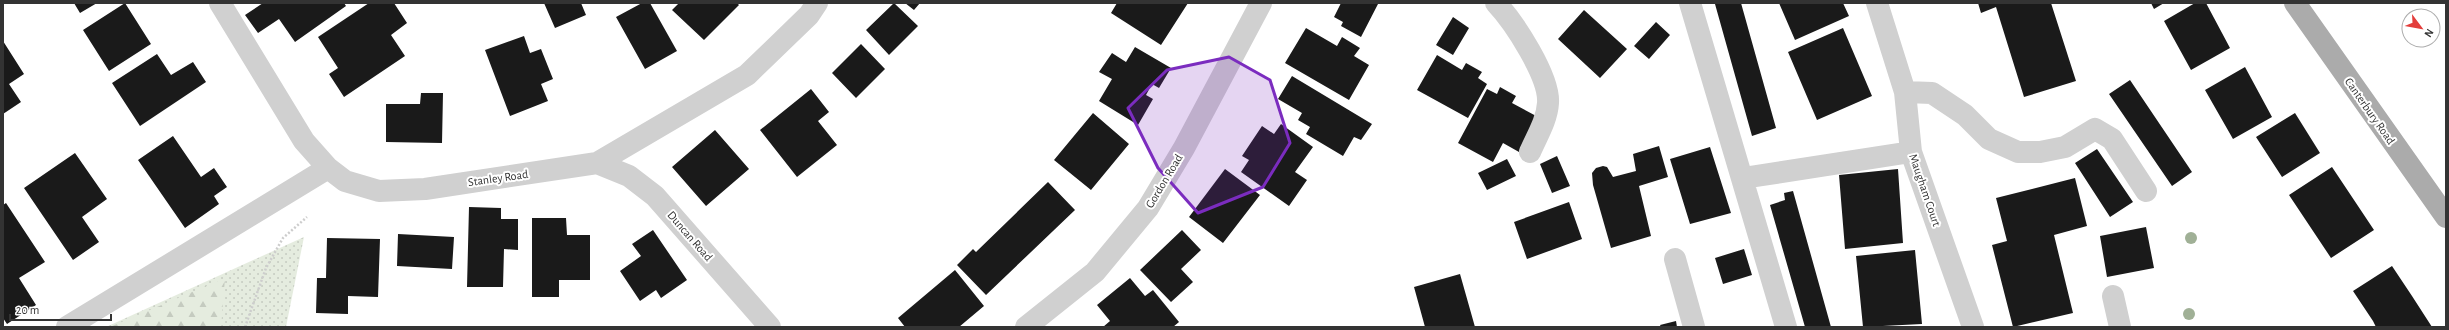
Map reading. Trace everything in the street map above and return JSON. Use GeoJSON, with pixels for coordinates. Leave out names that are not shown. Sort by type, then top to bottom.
{"type":"FeatureCollection","features":[{"type":"Feature","properties":{"kind":"main road","name":"Canterbury Road"},"geometry":{"type":"LineString","coordinates":[[2295,3],[2446,217]]}},
{"type":"Feature","properties":{"kind":"street","name":"Stanley Road"},"geometry":{"type":"LineString","coordinates":[[220,3],[304,141],[328,168],[345,181],[379,191],[425,189],[597,163],[747,75],[809,15],[817,3]]}},
{"type":"Feature","properties":{"kind":"street","name":"Gordon Road"},"geometry":{"type":"LineString","coordinates":[[1026,327],[1095,272],[1148,208],[1184,148],[1261,3]]}},
{"type":"Feature","properties":{"kind":"street"},"geometry":{"type":"LineString","coordinates":[[1496,3],[1540,68],[1546,86],[1548,102],[1544,121],[1530,152]]}},
{"type":"Feature","properties":{"kind":"street"},"geometry":{"type":"LineString","coordinates":[[1690,3],[1786,327]]}},
{"type":"Feature","properties":{"kind":"street","name":"Maugham Court"},"geometry":{"type":"LineString","coordinates":[[1877,3],[1905,92],[1911,152],[1973,327]]}},
{"type":"Feature","properties":{"kind":"street"},"geometry":{"type":"LineString","coordinates":[[1905,92],[1932,94],[1965,115],[1989,139],[2018,152],[2040,152],[2065,147],[2095,129],[2112,139],[2146,191]]}},
{"type":"Feature","properties":{"kind":"street"},"geometry":{"type":"LineString","coordinates":[[1743,178],[1911,152]]}},
{"type":"Feature","properties":{"kind":"street","name":"Duncan Road"},"geometry":{"type":"LineString","coordinates":[[597,163],[629,176],[656,196],[770,327]]}},
{"type":"Feature","properties":{"kind":"street"},"geometry":{"type":"LineString","coordinates":[[67,327],[328,168]]}},
{"type":"Feature","properties":{"kind":"street"},"geometry":{"type":"LineString","coordinates":[[1675,259],[1694,327]]}},
{"type":"Feature","properties":{"kind":"street"},"geometry":{"type":"LineString","coordinates":[[2113,296],[2120,327]]}},
{"type":"Feature","properties":{"kind":"path"},"geometry":{"type":"LineString","coordinates":[[245,327],[266,268],[283,238],[308,216]]}},
{"type":"Feature","properties":{"kind":"highlighted area"},"geometry":{"type":"Polygon","coordinates":[[[1229,57],[1270,80],[1290,143],[1263,187],[1198,213],[1158,168],[1128,108],[1167,70],[1229,57]]]}},
{"type":"Feature","properties":{"kind":"green space"},"geometry":{"type":"Polygon","coordinates":[[[304,237],[286,327],[106,327],[304,237]]]}},
{"type":"Feature","properties":{"kind":"green space"},"geometry":{"type":"Polygon","coordinates":[[[225,278],[221,327],[110,327],[225,278]]]}},
{"type":"Feature","properties":{"kind":"building"},"geometry":{"type":"Polygon","coordinates":[[[74,3],[97,3],[80,13],[74,3]]]}},
{"type":"Feature","properties":{"kind":"building"},"geometry":{"type":"Polygon","coordinates":[[[125,3],[151,44],[109,71],[83,30],[125,3]]]}},
{"type":"Feature","properties":{"kind":"building"},"geometry":{"type":"Polygon","coordinates":[[[263,3],[344,3],[346,6],[295,42],[279,19],[258,33],[245,15],[263,3]]]}},
{"type":"Feature","properties":{"kind":"building"},"geometry":{"type":"Polygon","coordinates":[[[369,3],[394,3],[407,23],[391,35],[405,56],[344,97],[329,74],[338,68],[318,37],[369,3]]]}},
{"type":"Feature","properties":{"kind":"building"},"geometry":{"type":"Polygon","coordinates":[[[544,3],[581,3],[586,15],[555,28],[544,3]]]}},
{"type":"Feature","properties":{"kind":"building"},"geometry":{"type":"Polygon","coordinates":[[[642,3],[650,3],[677,51],[645,69],[616,17],[642,3]]]}},
{"type":"Feature","properties":{"kind":"building"},"geometry":{"type":"Polygon","coordinates":[[[679,3],[737,3],[739,5],[704,40],[672,10],[679,3]]]}},
{"type":"Feature","properties":{"kind":"building"},"geometry":{"type":"Polygon","coordinates":[[[894,3],[918,26],[889,55],[866,30],[894,3]]]}},
{"type":"Feature","properties":{"kind":"building"},"geometry":{"type":"Polygon","coordinates":[[[905,3],[920,3],[914,10],[905,3]]]}},
{"type":"Feature","properties":{"kind":"building"},"geometry":{"type":"Polygon","coordinates":[[[1117,3],[1188,3],[1161,45],[1111,13],[1117,3]]]}},
{"type":"Feature","properties":{"kind":"building"},"geometry":{"type":"Polygon","coordinates":[[[1341,3],[1378,4],[1361,37],[1341,26],[1343,22],[1334,17],[1341,3]]]}},
{"type":"Feature","properties":{"kind":"building"},"geometry":{"type":"Polygon","coordinates":[[[1741,3],[1776,128],[1752,136],[1715,4],[1741,3]]]}},
{"type":"Feature","properties":{"kind":"building"},"geometry":{"type":"Polygon","coordinates":[[[1779,3],[1843,3],[1849,16],[1795,40],[1779,3]]]}},
{"type":"Feature","properties":{"kind":"building"},"geometry":{"type":"Polygon","coordinates":[[[1978,3],[2051,3],[2076,81],[2024,97],[1996,7],[1981,13],[1978,3]]]}},
{"type":"Feature","properties":{"kind":"building"},"geometry":{"type":"Polygon","coordinates":[[[2151,3],[2164,3],[2154,9],[2151,3]]]}},
{"type":"Feature","properties":{"kind":"building"},"geometry":{"type":"Polygon","coordinates":[[[2195,3],[2206,3],[2230,48],[2191,70],[2164,21],[2195,3]]]}},
{"type":"Feature","properties":{"kind":"building"},"geometry":{"type":"Polygon","coordinates":[[[1584,10],[1627,49],[1600,78],[1558,39],[1584,10]]]}},
{"type":"Feature","properties":{"kind":"building"},"geometry":{"type":"Polygon","coordinates":[[[1453,17],[1469,28],[1453,55],[1436,45],[1453,17]]]}},
{"type":"Feature","properties":{"kind":"building"},"geometry":{"type":"Polygon","coordinates":[[[1656,22],[1670,35],[1649,59],[1634,46],[1656,22]]]}},
{"type":"Feature","properties":{"kind":"building"},"geometry":{"type":"Polygon","coordinates":[[[1306,28],[1337,46],[1342,37],[1360,48],[1354,56],[1369,65],[1349,100],[1285,63],[1306,28]]]}},
{"type":"Feature","properties":{"kind":"building"},"geometry":{"type":"Polygon","coordinates":[[[1843,28],[1872,96],[1817,120],[1788,52],[1843,28]]]}},
{"type":"Feature","properties":{"kind":"building"},"geometry":{"type":"Polygon","coordinates":[[[524,36],[530,53],[541,49],[553,79],[541,84],[548,101],[510,116],[485,50],[524,36]]]}},
{"type":"Feature","properties":{"kind":"building"},"geometry":{"type":"Polygon","coordinates":[[[3,41],[24,74],[9,84],[21,102],[3,114],[3,41]]]}},
{"type":"Feature","properties":{"kind":"building"},"geometry":{"type":"Polygon","coordinates":[[[861,44],[885,69],[856,98],[832,73],[861,44]]]}},
{"type":"Feature","properties":{"kind":"building"},"geometry":{"type":"Polygon","coordinates":[[[1135,47],[1171,68],[1159,88],[1152,84],[1146,95],[1153,99],[1138,125],[1099,101],[1112,79],[1099,72],[1112,53],[1126,62],[1135,47]]]}},
{"type":"Feature","properties":{"kind":"building"},"geometry":{"type":"Polygon","coordinates":[[[157,54],[171,75],[193,62],[206,82],[140,126],[112,83],[157,54]]]}},
{"type":"Feature","properties":{"kind":"building"},"geometry":{"type":"Polygon","coordinates":[[[1437,55],[1462,70],[1466,63],[1482,72],[1478,78],[1487,84],[1468,118],[1417,90],[1437,55]]]}},
{"type":"Feature","properties":{"kind":"building"},"geometry":{"type":"Polygon","coordinates":[[[2245,67],[2272,117],[2233,139],[2205,90],[2245,67]]]}},
{"type":"Feature","properties":{"kind":"building"},"geometry":{"type":"Polygon","coordinates":[[[1292,76],[1372,124],[1361,140],[1354,137],[1343,156],[1306,134],[1310,127],[1298,120],[1302,113],[1278,99],[1292,76]]]}},
{"type":"Feature","properties":{"kind":"building"},"geometry":{"type":"Polygon","coordinates":[[[2130,80],[2192,172],[2172,186],[2109,94],[2130,80]]]}},
{"type":"Feature","properties":{"kind":"building"},"geometry":{"type":"Polygon","coordinates":[[[1500,87],[1516,96],[1512,103],[1538,117],[1519,152],[1503,143],[1493,162],[1458,143],[1487,89],[1497,94],[1500,87]]]}},
{"type":"Feature","properties":{"kind":"building"},"geometry":{"type":"Polygon","coordinates":[[[811,89],[829,112],[818,121],[837,145],[797,177],[760,130],[811,89]]]}},
{"type":"Feature","properties":{"kind":"building"},"geometry":{"type":"Polygon","coordinates":[[[421,93],[443,93],[442,143],[386,142],[386,104],[420,104],[421,93]]]}},
{"type":"Feature","properties":{"kind":"building"},"geometry":{"type":"Polygon","coordinates":[[[1093,113],[1129,144],[1091,190],[1054,160],[1093,113]]]}},
{"type":"Feature","properties":{"kind":"building"},"geometry":{"type":"Polygon","coordinates":[[[2295,113],[2320,153],[2282,177],[2256,137],[2295,113]]]}},
{"type":"Feature","properties":{"kind":"building"},"geometry":{"type":"Polygon","coordinates":[[[1281,124],[1313,147],[1295,172],[1307,180],[1289,206],[1241,172],[1249,160],[1242,156],[1262,126],[1274,134],[1281,124]]]}},
{"type":"Feature","properties":{"kind":"building"},"geometry":{"type":"Polygon","coordinates":[[[715,130],[749,169],[706,206],[672,167],[715,130]]]}},
{"type":"Feature","properties":{"kind":"building"},"geometry":{"type":"Polygon","coordinates":[[[173,136],[201,177],[214,168],[227,187],[214,196],[219,204],[185,228],[138,160],[173,136]]]}},
{"type":"Feature","properties":{"kind":"building"},"geometry":{"type":"Polygon","coordinates":[[[1659,146],[1668,177],[1639,186],[1651,236],[1611,248],[1593,185],[1592,173],[1596,168],[1603,166],[1607,167],[1613,177],[1636,171],[1633,154],[1659,146]]]}},
{"type":"Feature","properties":{"kind":"building"},"geometry":{"type":"Polygon","coordinates":[[[1710,147],[1731,213],[1690,224],[1670,159],[1710,147]]]}},
{"type":"Feature","properties":{"kind":"building"},"geometry":{"type":"Polygon","coordinates":[[[2097,149],[2133,202],[2110,217],[2075,163],[2097,149]]]}},
{"type":"Feature","properties":{"kind":"building"},"geometry":{"type":"Polygon","coordinates":[[[75,153],[107,199],[82,217],[99,242],[73,260],[24,188],[75,153]]]}},
{"type":"Feature","properties":{"kind":"building"},"geometry":{"type":"Polygon","coordinates":[[[1557,156],[1570,186],[1552,193],[1540,164],[1557,156]]]}},
{"type":"Feature","properties":{"kind":"building"},"geometry":{"type":"Polygon","coordinates":[[[1507,159],[1516,176],[1487,190],[1478,173],[1507,159]]]}},
{"type":"Feature","properties":{"kind":"building"},"geometry":{"type":"Polygon","coordinates":[[[2332,167],[2374,230],[2331,258],[2289,195],[2332,167]]]}},
{"type":"Feature","properties":{"kind":"building"},"geometry":{"type":"Polygon","coordinates":[[[1225,169],[1260,195],[1223,243],[1189,217],[1225,169]]]}},
{"type":"Feature","properties":{"kind":"building"},"geometry":{"type":"Polygon","coordinates":[[[1898,169],[1903,243],[1845,249],[1839,175],[1898,169]]]}},
{"type":"Feature","properties":{"kind":"building"},"geometry":{"type":"Polygon","coordinates":[[[2075,178],[2087,226],[2054,235],[2073,313],[2013,327],[1992,245],[2007,241],[1996,198],[2075,178]]]}},
{"type":"Feature","properties":{"kind":"building"},"geometry":{"type":"Polygon","coordinates":[[[1048,182],[1075,210],[986,295],[957,265],[973,249],[976,252],[1048,182]]]}},
{"type":"Feature","properties":{"kind":"building"},"geometry":{"type":"Polygon","coordinates":[[[1793,191],[1831,327],[1805,327],[1770,205],[1785,200],[1784,193],[1793,191]]]}},
{"type":"Feature","properties":{"kind":"building"},"geometry":{"type":"Polygon","coordinates":[[[1569,202],[1582,239],[1527,259],[1514,222],[1569,202]]]}},
{"type":"Feature","properties":{"kind":"building"},"geometry":{"type":"Polygon","coordinates":[[[6,203],[45,262],[19,278],[36,305],[7,324],[3,318],[3,205],[6,203]]]}},
{"type":"Feature","properties":{"kind":"building"},"geometry":{"type":"Polygon","coordinates":[[[469,207],[501,208],[501,219],[518,219],[518,250],[504,249],[503,287],[467,287],[469,207]]]}},
{"type":"Feature","properties":{"kind":"building"},"geometry":{"type":"Polygon","coordinates":[[[532,218],[566,218],[567,235],[590,235],[590,280],[559,280],[559,297],[532,297],[532,218]]]}},
{"type":"Feature","properties":{"kind":"building"},"geometry":{"type":"Polygon","coordinates":[[[2146,227],[2154,268],[2107,277],[2100,236],[2146,227]]]}},
{"type":"Feature","properties":{"kind":"building"},"geometry":{"type":"Polygon","coordinates":[[[653,230],[687,280],[661,298],[656,290],[640,301],[620,271],[641,256],[632,244],[653,230]]]}},
{"type":"Feature","properties":{"kind":"building"},"geometry":{"type":"Polygon","coordinates":[[[1182,230],[1201,250],[1181,269],[1193,282],[1171,302],[1140,270],[1182,230]]]}},
{"type":"Feature","properties":{"kind":"building"},"geometry":{"type":"Polygon","coordinates":[[[398,234],[454,237],[452,269],[397,266],[398,234]]]}},
{"type":"Feature","properties":{"kind":"building"},"geometry":{"type":"Polygon","coordinates":[[[327,238],[380,239],[378,297],[348,296],[348,314],[316,313],[317,278],[326,278],[327,238]]]}},
{"type":"Feature","properties":{"kind":"building"},"geometry":{"type":"Polygon","coordinates":[[[1744,249],[1752,275],[1723,284],[1715,258],[1744,249]]]}},
{"type":"Feature","properties":{"kind":"building"},"geometry":{"type":"Polygon","coordinates":[[[1915,250],[1922,324],[1863,327],[1856,256],[1915,250]]]}},
{"type":"Feature","properties":{"kind":"building"},"geometry":{"type":"Polygon","coordinates":[[[2392,266],[2432,327],[2376,327],[2353,291],[2392,266]]]}},
{"type":"Feature","properties":{"kind":"building"},"geometry":{"type":"Polygon","coordinates":[[[955,270],[984,306],[959,327],[905,327],[898,318],[955,270]]]}},
{"type":"Feature","properties":{"kind":"building"},"geometry":{"type":"Polygon","coordinates":[[[1460,274],[1475,327],[1425,327],[1414,287],[1460,274]]]}},
{"type":"Feature","properties":{"kind":"building"},"geometry":{"type":"Polygon","coordinates":[[[1130,278],[1145,296],[1153,290],[1179,322],[1173,327],[1103,327],[1110,321],[1097,305],[1130,278]]]}},
{"type":"Feature","properties":{"kind":"building"},"geometry":{"type":"Polygon","coordinates":[[[1676,321],[1677,327],[1661,327],[1660,325],[1676,321]]]}}]}
